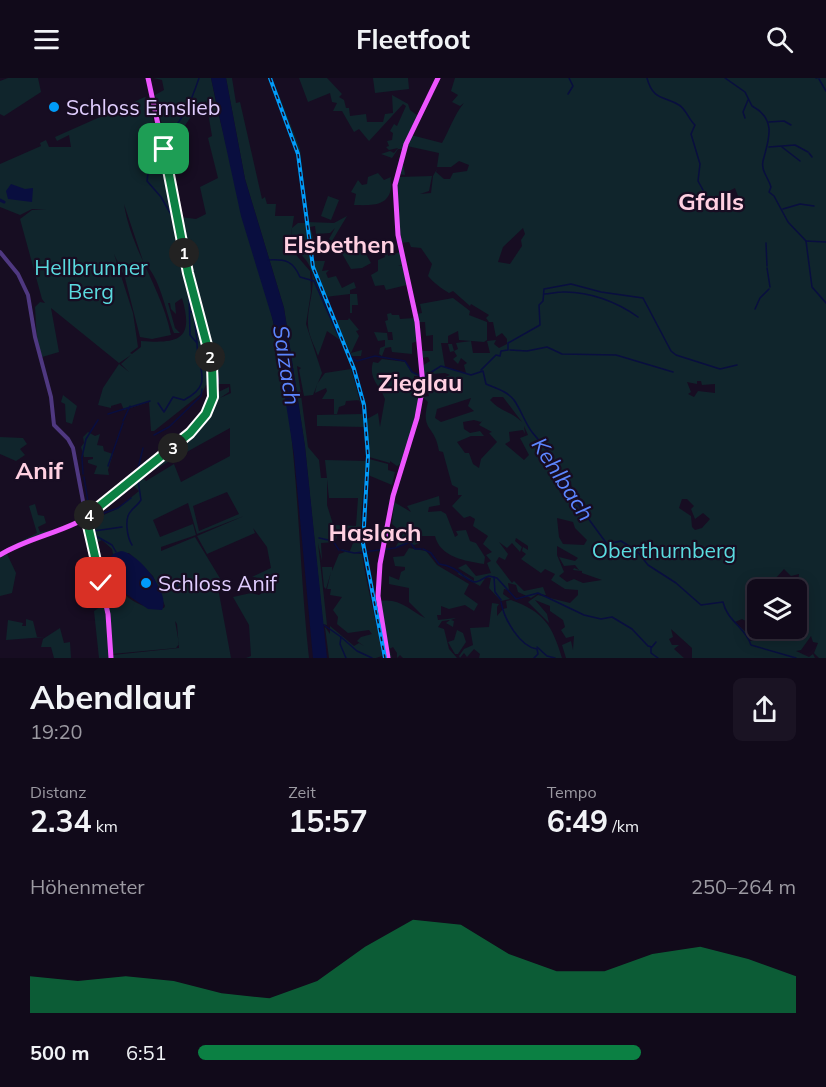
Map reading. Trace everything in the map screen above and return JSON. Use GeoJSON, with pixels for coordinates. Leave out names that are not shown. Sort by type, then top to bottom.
{"type":"FeatureCollection","features":[{"type":"Feature","properties":{"kind":"main road"},"geometry":{"type":"LineString","coordinates":[[0,555],[86,517],[180,444],[207,415],[217,383],[188,273],[149,78]]}},
{"type":"Feature","properties":{"kind":"main road"},"geometry":{"type":"LineString","coordinates":[[388,658],[378,591],[382,549],[398,478],[419,410],[423,376],[417,322],[398,235],[395,190],[406,144],[438,78]]}},
{"type":"Feature","properties":{"kind":"main road"},"geometry":{"type":"LineString","coordinates":[[86,517],[108,614],[111,658]]}},
{"type":"Feature","properties":{"kind":"street"},"geometry":{"type":"LineString","coordinates":[[0,252],[18,274],[28,295],[34,337],[52,400],[54,425],[68,439],[73,448],[86,517]]}},
{"type":"Feature","properties":{"kind":"green space"},"geometry":{"type":"Polygon","coordinates":[[[8,78],[38,78],[41,92],[4,116],[0,114],[0,81],[8,78]]]}},
{"type":"Feature","properties":{"kind":"green space"},"geometry":{"type":"Polygon","coordinates":[[[153,78],[211,78],[266,290],[282,363],[288,405],[309,658],[246,658],[251,656],[249,625],[233,597],[251,593],[259,595],[267,589],[267,585],[259,578],[252,577],[271,568],[267,547],[253,528],[255,533],[207,554],[197,536],[244,516],[197,534],[188,503],[153,520],[160,537],[193,524],[196,535],[161,547],[161,551],[195,537],[224,585],[218,588],[231,658],[113,658],[113,655],[179,648],[179,644],[176,648],[112,654],[101,575],[110,571],[124,594],[138,604],[155,608],[165,606],[153,576],[129,553],[113,554],[112,549],[102,540],[98,542],[90,532],[90,518],[94,515],[97,518],[117,509],[139,491],[132,484],[173,453],[173,459],[142,477],[146,481],[174,464],[181,482],[230,456],[230,428],[174,459],[175,451],[201,427],[219,399],[215,400],[216,393],[229,387],[229,392],[220,398],[231,393],[230,384],[218,384],[211,345],[180,217],[196,219],[206,214],[200,187],[218,178],[208,138],[212,136],[206,101],[196,109],[184,127],[185,131],[167,147],[155,95],[164,90],[162,80],[153,78]],[[227,492],[193,506],[199,531],[239,514],[227,492]]]}},
{"type":"Feature","properties":{"kind":"green space"},"geometry":{"type":"Polygon","coordinates":[[[226,78],[232,78],[236,103],[240,102],[262,199],[265,197],[267,204],[276,204],[275,216],[294,216],[290,241],[297,256],[310,271],[311,292],[306,324],[322,373],[313,395],[304,396],[299,370],[301,368],[297,366],[308,447],[319,460],[321,478],[327,478],[327,505],[337,537],[335,542],[321,543],[322,561],[318,543],[327,625],[323,624],[305,447],[284,308],[245,179],[226,78]]]}},
{"type":"Feature","properties":{"kind":"green space"},"geometry":{"type":"Polygon","coordinates":[[[299,78],[327,78],[342,94],[339,97],[344,100],[346,108],[349,108],[350,116],[366,114],[367,122],[383,122],[385,114],[393,113],[392,95],[408,104],[410,110],[418,116],[403,149],[398,149],[392,158],[381,154],[390,151],[394,153],[398,148],[389,150],[386,147],[389,146],[387,141],[392,140],[393,133],[390,131],[394,124],[397,126],[406,106],[403,104],[369,141],[359,129],[354,132],[342,111],[333,111],[337,103],[332,102],[330,93],[308,102],[299,78]]]}},
{"type":"Feature","properties":{"kind":"green space"},"geometry":{"type":"Polygon","coordinates":[[[373,78],[408,78],[409,89],[375,93],[373,78]]]}},
{"type":"Feature","properties":{"kind":"green space","name":"Oberthurnberg"},"geometry":{"type":"Polygon","coordinates":[[[455,78],[826,78],[826,658],[819,658],[814,653],[818,643],[813,642],[811,636],[801,650],[796,651],[809,657],[813,654],[815,658],[692,658],[692,648],[671,629],[673,637],[669,639],[672,645],[679,645],[674,649],[684,658],[566,658],[562,645],[571,641],[573,650],[574,636],[566,638],[561,630],[565,627],[563,620],[550,611],[550,606],[535,600],[547,614],[549,623],[528,602],[538,595],[570,603],[578,595],[578,590],[565,589],[551,580],[555,574],[545,569],[541,573],[521,559],[526,554],[522,551],[523,547],[528,550],[528,546],[516,538],[515,541],[522,547],[520,552],[512,543],[507,548],[499,542],[508,554],[505,560],[499,557],[496,562],[512,583],[514,581],[524,591],[543,587],[546,595],[537,594],[531,598],[518,592],[516,585],[508,583],[509,590],[504,589],[503,594],[510,599],[501,601],[489,588],[491,578],[486,577],[480,586],[458,574],[459,572],[474,581],[474,578],[458,568],[466,564],[476,576],[491,573],[487,563],[491,561],[486,555],[492,552],[483,544],[488,536],[473,526],[475,519],[470,516],[464,518],[452,506],[462,495],[458,495],[458,488],[452,485],[443,452],[439,451],[437,442],[427,424],[428,402],[423,397],[429,396],[426,386],[429,390],[436,381],[450,375],[432,374],[434,371],[425,376],[422,366],[430,361],[428,357],[421,358],[421,351],[433,351],[433,335],[426,336],[425,322],[419,322],[417,314],[422,313],[420,304],[453,298],[470,311],[469,315],[487,322],[487,340],[484,342],[459,340],[458,331],[448,336],[448,343],[441,343],[445,367],[466,373],[464,365],[467,363],[461,358],[458,364],[453,359],[457,356],[454,351],[458,349],[456,343],[471,341],[473,353],[490,353],[487,341],[496,340],[494,344],[499,348],[507,344],[507,339],[502,333],[496,337],[493,322],[489,322],[486,318],[489,315],[471,304],[470,306],[453,291],[449,293],[428,276],[432,264],[421,248],[411,247],[409,242],[401,243],[396,211],[396,189],[399,177],[432,176],[429,191],[420,194],[431,193],[433,176],[437,169],[436,172],[444,179],[450,179],[453,173],[467,171],[469,165],[459,161],[451,167],[437,167],[439,153],[408,146],[411,135],[442,143],[464,103],[460,106],[452,102],[458,95],[451,91],[455,78]],[[735,188],[727,192],[724,202],[727,210],[731,208],[731,204],[733,208],[742,197],[738,196],[735,188]],[[523,228],[503,247],[498,262],[510,264],[522,246],[521,240],[525,234],[523,228]],[[697,381],[697,384],[687,382],[691,392],[688,394],[694,397],[698,391],[715,393],[715,384],[702,385],[701,381],[697,381]],[[493,397],[490,400],[522,422],[503,397],[493,397]],[[471,398],[437,409],[435,418],[441,422],[474,411],[468,406],[471,398]],[[483,420],[463,422],[464,429],[470,433],[480,431],[484,436],[471,436],[457,442],[465,453],[469,453],[473,464],[479,468],[481,459],[497,442],[489,433],[492,432],[479,425],[483,420]],[[524,426],[525,434],[523,430],[509,432],[510,441],[505,444],[524,460],[529,455],[520,438],[528,435],[524,426]],[[546,452],[560,493],[569,498],[574,494],[570,481],[565,476],[558,479],[553,456],[546,452]],[[682,499],[679,508],[691,516],[692,527],[695,530],[702,528],[710,519],[703,513],[695,519],[691,509],[694,506],[687,499],[682,499]],[[557,518],[559,537],[563,544],[584,545],[587,540],[575,528],[573,522],[557,518]],[[557,546],[557,555],[564,572],[559,576],[567,582],[574,579],[583,583],[602,580],[582,573],[582,571],[573,570],[574,568],[579,570],[575,565],[564,566],[559,557],[575,561],[578,558],[557,546]]]}},
{"type":"Feature","properties":{"kind":"green space"},"geometry":{"type":"Polygon","coordinates":[[[274,88],[277,90],[300,149],[308,220],[298,149],[274,88]]]}},
{"type":"Feature","properties":{"kind":"green space","name":"Hellbrunner Berg"},"geometry":{"type":"Polygon","coordinates":[[[145,97],[149,100],[182,258],[208,353],[212,386],[206,385],[202,393],[154,431],[151,431],[149,402],[124,410],[121,403],[111,408],[98,405],[103,388],[119,364],[129,372],[121,364],[131,355],[119,363],[51,308],[59,352],[42,357],[37,341],[35,307],[40,302],[45,303],[20,219],[32,210],[46,209],[32,209],[20,215],[0,207],[0,164],[41,146],[40,143],[46,140],[49,147],[71,147],[69,135],[57,141],[55,137],[145,97]],[[124,204],[133,237],[143,262],[124,204]],[[114,254],[133,313],[138,347],[130,353],[132,354],[141,347],[141,341],[174,340],[185,330],[182,298],[175,303],[176,314],[168,303],[175,328],[180,333],[174,333],[158,285],[144,264],[161,302],[171,335],[152,339],[140,337],[125,278],[114,254]]]}},
{"type":"Feature","properties":{"kind":"green space"},"geometry":{"type":"Polygon","coordinates":[[[408,146],[403,162],[402,157],[408,146]]]}},
{"type":"Feature","properties":{"kind":"green space"},"geometry":{"type":"Polygon","coordinates":[[[403,162],[405,175],[399,174],[403,162]]]}},
{"type":"Feature","properties":{"kind":"green space"},"geometry":{"type":"Polygon","coordinates":[[[378,173],[384,180],[391,177],[390,193],[387,198],[377,204],[354,205],[356,194],[351,192],[358,180],[362,185],[367,184],[368,177],[378,173]]]}},
{"type":"Feature","properties":{"kind":"green space"},"geometry":{"type":"Polygon","coordinates":[[[328,196],[339,200],[331,220],[321,216],[328,196]]]}},
{"type":"Feature","properties":{"kind":"green space"},"geometry":{"type":"Polygon","coordinates":[[[347,216],[332,241],[329,239],[335,228],[330,233],[316,234],[315,226],[310,227],[313,237],[311,244],[314,251],[311,252],[314,261],[325,261],[322,271],[329,270],[326,273],[328,278],[336,276],[342,288],[354,282],[356,288],[350,290],[350,294],[325,297],[312,261],[307,222],[334,223],[347,216]]]}},
{"type":"Feature","properties":{"kind":"green space"},"geometry":{"type":"Polygon","coordinates":[[[298,223],[305,223],[313,275],[340,340],[327,331],[318,356],[308,328],[312,273],[307,261],[295,247],[291,236],[292,228],[298,223]]]}},
{"type":"Feature","properties":{"kind":"green space"},"geometry":{"type":"Polygon","coordinates":[[[343,239],[356,247],[342,246],[342,249],[362,247],[371,263],[362,268],[351,269],[337,245],[343,239]]]}},
{"type":"Feature","properties":{"kind":"green space"},"geometry":{"type":"Polygon","coordinates":[[[383,239],[388,256],[400,252],[403,265],[398,266],[403,266],[407,285],[386,290],[384,285],[375,286],[371,275],[378,271],[378,260],[385,257],[380,240],[383,239]]]}},
{"type":"Feature","properties":{"kind":"green space"},"geometry":{"type":"Polygon","coordinates":[[[350,294],[357,294],[358,305],[352,305],[352,313],[350,313],[350,294]]]}},
{"type":"Feature","properties":{"kind":"green space"},"geometry":{"type":"Polygon","coordinates":[[[387,314],[399,315],[400,319],[415,318],[418,341],[412,343],[412,354],[392,352],[391,347],[385,348],[382,356],[379,354],[380,348],[385,346],[385,340],[378,341],[374,332],[387,333],[388,340],[393,340],[392,332],[388,332],[385,321],[388,320],[387,314]]]}},
{"type":"Feature","properties":{"kind":"green space"},"geometry":{"type":"Polygon","coordinates":[[[349,318],[359,330],[356,331],[359,336],[351,353],[362,350],[361,356],[350,356],[334,320],[348,320],[349,318]]]}},
{"type":"Feature","properties":{"kind":"green space"},"geometry":{"type":"Polygon","coordinates":[[[448,344],[452,344],[454,351],[450,352],[448,344]]]}},
{"type":"Feature","properties":{"kind":"green space"},"geometry":{"type":"Polygon","coordinates":[[[382,359],[406,362],[411,372],[422,376],[414,376],[415,389],[422,391],[402,463],[397,466],[390,461],[390,463],[369,457],[367,419],[378,413],[380,427],[385,399],[373,377],[372,368],[373,362],[378,363],[382,359]]]}},
{"type":"Feature","properties":{"kind":"green space"},"geometry":{"type":"Polygon","coordinates":[[[351,369],[359,400],[346,401],[345,405],[339,407],[337,414],[334,414],[334,399],[322,399],[327,391],[326,388],[315,393],[317,384],[325,373],[351,369]]]}},
{"type":"Feature","properties":{"kind":"green space"},"geometry":{"type":"Polygon","coordinates":[[[63,395],[77,406],[72,424],[66,422],[65,404],[61,402],[63,395]]]}},
{"type":"Feature","properties":{"kind":"green space"},"geometry":{"type":"Polygon","coordinates":[[[361,409],[364,423],[366,457],[364,427],[317,426],[317,415],[362,414],[361,409]]]}},
{"type":"Feature","properties":{"kind":"green space"},"geometry":{"type":"Polygon","coordinates":[[[88,432],[95,436],[100,434],[97,445],[103,446],[104,451],[113,454],[108,470],[109,475],[94,474],[97,466],[88,463],[88,460],[93,457],[84,457],[81,447],[84,443],[83,437],[88,432]]]}},
{"type":"Feature","properties":{"kind":"green space"},"geometry":{"type":"Polygon","coordinates":[[[0,437],[23,438],[27,444],[20,449],[25,455],[16,461],[0,454],[0,437]]]}},
{"type":"Feature","properties":{"kind":"green space"},"geometry":{"type":"Polygon","coordinates":[[[369,459],[388,464],[388,470],[395,472],[392,485],[368,475],[369,459]]]}},
{"type":"Feature","properties":{"kind":"green space"},"geometry":{"type":"Polygon","coordinates":[[[325,460],[366,461],[361,514],[362,553],[354,554],[362,554],[382,656],[376,658],[329,658],[325,627],[330,634],[330,626],[354,646],[359,643],[364,646],[357,641],[361,637],[372,634],[369,630],[348,633],[337,624],[338,617],[333,610],[342,597],[330,595],[331,589],[327,589],[331,572],[326,589],[324,587],[322,567],[332,567],[332,571],[339,554],[345,552],[341,549],[350,551],[356,535],[338,534],[335,525],[356,526],[358,498],[329,498],[325,460]]]}},
{"type":"Feature","properties":{"kind":"green space"},"geometry":{"type":"Polygon","coordinates":[[[439,496],[440,505],[429,507],[428,512],[441,511],[446,514],[455,537],[458,535],[456,531],[466,530],[470,541],[476,543],[485,557],[484,564],[454,557],[442,549],[435,536],[420,536],[420,543],[414,545],[407,542],[395,548],[403,534],[392,524],[394,502],[411,512],[407,506],[439,496]]]}},
{"type":"Feature","properties":{"kind":"green space"},"geometry":{"type":"Polygon","coordinates":[[[35,504],[38,515],[44,516],[46,523],[38,527],[40,532],[52,530],[0,552],[37,533],[29,506],[35,504]]]}},
{"type":"Feature","properties":{"kind":"green space"},"geometry":{"type":"Polygon","coordinates":[[[409,548],[426,551],[437,565],[469,584],[464,594],[478,604],[474,611],[465,605],[449,609],[441,606],[441,615],[437,615],[438,620],[456,618],[451,620],[454,621],[453,627],[446,623],[450,620],[442,621],[438,627],[444,629],[449,649],[457,658],[403,658],[400,655],[397,658],[393,647],[389,649],[392,658],[390,656],[381,601],[394,601],[425,618],[409,602],[409,588],[389,584],[389,576],[399,580],[401,572],[405,570],[405,567],[395,566],[393,557],[404,556],[409,548]]]}},
{"type":"Feature","properties":{"kind":"green space"},"geometry":{"type":"Polygon","coordinates":[[[7,554],[16,573],[12,593],[0,596],[0,558],[7,554]]]}},
{"type":"Feature","properties":{"kind":"green space"},"geometry":{"type":"Polygon","coordinates":[[[511,600],[531,609],[545,621],[562,658],[479,658],[480,654],[474,649],[467,657],[464,653],[460,658],[464,649],[473,645],[470,628],[489,627],[492,603],[499,604],[497,616],[507,608],[506,601],[511,600]]]}},
{"type":"Feature","properties":{"kind":"green space"},"geometry":{"type":"Polygon","coordinates":[[[102,606],[105,608],[110,658],[99,658],[94,611],[102,606]]]}},
{"type":"Feature","properties":{"kind":"green space"},"geometry":{"type":"Polygon","coordinates":[[[26,619],[33,621],[37,637],[45,637],[6,640],[8,620],[23,623],[22,626],[26,626],[26,619]]]}},
{"type":"Feature","properties":{"kind":"green space"},"geometry":{"type":"Polygon","coordinates":[[[60,628],[64,643],[70,642],[71,658],[54,658],[51,647],[41,647],[43,639],[60,628]]]}},
{"type":"Feature","properties":{"kind":"green space"},"geometry":{"type":"Polygon","coordinates":[[[457,630],[463,633],[466,642],[458,654],[455,654],[448,642],[454,640],[457,630]]]}},
{"type":"Feature","properties":{"kind":"water","name":"Salzach"},"geometry":{"type":"Polygon","coordinates":[[[211,78],[226,78],[245,179],[284,308],[305,446],[327,658],[313,658],[294,455],[273,321],[241,216],[211,78]]]}},
{"type":"Feature","properties":{"kind":"water"},"geometry":{"type":"Polygon","coordinates":[[[11,184],[25,189],[33,188],[32,202],[8,199],[6,191],[11,184]]]}},
{"type":"Feature","properties":{"kind":"water"},"geometry":{"type":"Polygon","coordinates":[[[121,551],[136,559],[152,575],[162,594],[164,603],[162,610],[148,609],[119,589],[109,560],[113,554],[121,551]]]}},
{"type":"Feature","properties":{"kind":"waterway"},"geometry":{"type":"LineString","coordinates":[[164,139],[186,111],[199,78]]}},
{"type":"Feature","properties":{"kind":"waterway"},"geometry":{"type":"LineString","coordinates":[[568,94],[573,86],[569,78]]}},
{"type":"Feature","properties":{"kind":"waterway"},"geometry":{"type":"LineString","coordinates":[[647,78],[656,94],[681,107],[695,125],[691,134],[700,164],[698,181],[703,190]]}},
{"type":"Feature","properties":{"kind":"waterway"},"geometry":{"type":"LineString","coordinates":[[725,78],[745,92],[752,106],[760,112],[768,124],[769,138],[763,165],[771,187],[769,192],[774,196],[788,222],[806,241],[812,287],[826,303]]}},
{"type":"Feature","properties":{"kind":"waterway"},"geometry":{"type":"LineString","coordinates":[[819,79],[826,91]]}},
{"type":"Feature","properties":{"kind":"waterway"},"geometry":{"type":"LineString","coordinates":[[745,118],[743,112],[748,100]]}},
{"type":"Feature","properties":{"kind":"waterway"},"geometry":{"type":"LineString","coordinates":[[769,122],[784,121],[791,125]]}},
{"type":"Feature","properties":{"kind":"waterway"},"geometry":{"type":"LineString","coordinates":[[158,403],[164,412],[173,397],[184,400],[193,394],[202,382],[197,343],[190,335],[189,294],[172,216],[161,197],[147,181],[150,159],[160,145]]}},
{"type":"Feature","properties":{"kind":"waterway"},"geometry":{"type":"LineString","coordinates":[[769,147],[795,145],[808,152]]}},
{"type":"Feature","properties":{"kind":"waterway"},"geometry":{"type":"LineString","coordinates":[[782,147],[800,161]]}},
{"type":"Feature","properties":{"kind":"waterway"},"geometry":{"type":"LineString","coordinates":[[809,153],[812,157]]}},
{"type":"Feature","properties":{"kind":"waterway"},"geometry":{"type":"LineString","coordinates":[[703,192],[708,201],[715,200],[727,208]]}},
{"type":"Feature","properties":{"kind":"waterway"},"geometry":{"type":"LineString","coordinates":[[0,200],[4,202]]}},
{"type":"Feature","properties":{"kind":"waterway"},"geometry":{"type":"LineString","coordinates":[[783,209],[800,204],[814,206]]}},
{"type":"Feature","properties":{"kind":"waterway"},"geometry":{"type":"LineString","coordinates":[[806,241],[826,242]]}},
{"type":"Feature","properties":{"kind":"waterway"},"geometry":{"type":"LineString","coordinates":[[766,243],[767,266]]}},
{"type":"Feature","properties":{"kind":"waterway","name":"Kehlbach"},"geometry":{"type":"LineString","coordinates":[[268,260],[288,262],[295,267],[300,277],[314,281],[339,337]]}},
{"type":"Feature","properties":{"kind":"waterway"},"geometry":{"type":"LineString","coordinates":[[767,268],[770,287]]}},
{"type":"Feature","properties":{"kind":"waterway"},"geometry":{"type":"LineString","coordinates":[[481,370],[496,355],[500,356],[501,351],[508,350],[508,343],[540,325],[539,305],[543,301],[544,289],[571,284],[601,292],[643,298],[671,351],[676,355],[720,369],[737,365]]}},
{"type":"Feature","properties":{"kind":"waterway"},"geometry":{"type":"LineString","coordinates":[[755,309],[760,298],[769,289]]}},
{"type":"Feature","properties":{"kind":"waterway"},"geometry":{"type":"LineString","coordinates":[[544,294],[582,293],[612,302],[638,317]]}},
{"type":"Feature","properties":{"kind":"waterway"},"geometry":{"type":"LineString","coordinates":[[190,311],[194,314],[197,342]]}},
{"type":"Feature","properties":{"kind":"waterway","name":"Kehlbach"},"geometry":{"type":"LineString","coordinates":[[342,337],[351,356]]}},
{"type":"Feature","properties":{"kind":"waterway"},"geometry":{"type":"LineString","coordinates":[[510,350],[527,351],[547,347],[562,354],[616,355],[673,372]]}},
{"type":"Feature","properties":{"kind":"waterway","name":"Kehlbach"},"geometry":{"type":"LineString","coordinates":[[352,358],[357,361],[375,356],[405,361],[412,372],[420,376]]}},
{"type":"Feature","properties":{"kind":"waterway","name":"Kehlbach"},"geometry":{"type":"LineString","coordinates":[[425,376],[441,366],[471,375],[483,371],[486,384],[504,392],[514,400],[530,428],[550,454],[556,471],[564,477],[567,485]]}},
{"type":"Feature","properties":{"kind":"waterway"},"geometry":{"type":"LineString","coordinates":[[154,435],[169,427],[201,396],[202,389]]}},
{"type":"Feature","properties":{"kind":"waterway"},"geometry":{"type":"LineString","coordinates":[[108,414],[150,401]]}},
{"type":"Feature","properties":{"kind":"waterway"},"geometry":{"type":"LineString","coordinates":[[123,421],[130,406]]}},
{"type":"Feature","properties":{"kind":"waterway"},"geometry":{"type":"LineString","coordinates":[[83,474],[82,457],[86,439],[98,420]]}},
{"type":"Feature","properties":{"kind":"waterway"},"geometry":{"type":"LineString","coordinates":[[108,466],[123,423]]}},
{"type":"Feature","properties":{"kind":"waterway"},"geometry":{"type":"LineString","coordinates":[[137,473],[143,448]]}},
{"type":"Feature","properties":{"kind":"waterway"},"geometry":{"type":"LineString","coordinates":[[84,477],[88,502]]}},
{"type":"Feature","properties":{"kind":"waterway"},"geometry":{"type":"LineString","coordinates":[[132,545],[127,523],[129,514],[141,500],[138,480]]}},
{"type":"Feature","properties":{"kind":"waterway","name":"Kehlbach"},"geometry":{"type":"LineString","coordinates":[[571,495],[607,544],[621,541],[637,551],[648,565],[676,583],[701,605],[723,602],[728,614],[749,639],[751,645],[796,658]]}},
{"type":"Feature","properties":{"kind":"waterway"},"geometry":{"type":"LineString","coordinates":[[94,523],[101,514],[118,508],[131,498]]}},
{"type":"Feature","properties":{"kind":"waterway"},"geometry":{"type":"LineString","coordinates":[[116,552],[112,545],[96,536],[94,531],[122,527]]}},
{"type":"Feature","properties":{"kind":"waterway"},"geometry":{"type":"LineString","coordinates":[[319,538],[333,541],[339,550]]}},
{"type":"Feature","properties":{"kind":"waterway"},"geometry":{"type":"LineString","coordinates":[[355,553],[395,548],[410,542],[415,549],[421,549]]}},
{"type":"Feature","properties":{"kind":"waterway"},"geometry":{"type":"LineString","coordinates":[[423,549],[431,553],[439,564],[452,568],[471,581],[477,582],[489,576],[497,578],[516,599],[538,593],[584,615],[601,619],[612,617],[632,629],[648,646],[652,647],[656,642]]}},
{"type":"Feature","properties":{"kind":"waterway"},"geometry":{"type":"LineString","coordinates":[[341,550],[354,553]]}},
{"type":"Feature","properties":{"kind":"waterway"},"geometry":{"type":"LineString","coordinates":[[494,577],[495,592],[501,600]]}},
{"type":"Feature","properties":{"kind":"waterway"},"geometry":{"type":"LineString","coordinates":[[162,592],[177,587],[178,581]]}},
{"type":"Feature","properties":{"kind":"waterway"},"geometry":{"type":"LineString","coordinates":[[501,602],[519,638],[537,649],[538,654],[534,658]]}},
{"type":"Feature","properties":{"kind":"waterway"},"geometry":{"type":"LineString","coordinates":[[324,625],[341,637],[340,644],[346,658]]}},
{"type":"Feature","properties":{"kind":"waterway"},"geometry":{"type":"LineString","coordinates":[[341,637],[357,651],[372,658]]}},
{"type":"Feature","properties":{"kind":"waterway"},"geometry":{"type":"LineString","coordinates":[[537,647],[547,656],[555,658]]}},
{"type":"Feature","properties":{"kind":"waterway"},"geometry":{"type":"LineString","coordinates":[[651,647],[651,653],[658,658]]}},
{"type":"Feature","properties":{"kind":"railway"},"geometry":{"type":"LineString","coordinates":[[270,78],[298,154],[313,267],[354,369],[364,405],[368,456],[363,543],[385,658]]}},
{"type":"Feature","properties":{"kind":"place","name":"Schloss Emslieb"},"geometry":{"type":"Point","coordinates":[54,107]}},
{"type":"Feature","properties":{"kind":"place","name":"Schloss Anif"},"geometry":{"type":"Point","coordinates":[146,583]}},
{"type":"Feature","properties":{"kind":"district","name":"Gfalls"},"geometry":{"type":"Point","coordinates":[711,201]}},
{"type":"Feature","properties":{"kind":"district","name":"Elsbethen"},"geometry":{"type":"Point","coordinates":[339,244]}},
{"type":"Feature","properties":{"kind":"district","name":"Zieglau"},"geometry":{"type":"Point","coordinates":[420,382]}},
{"type":"Feature","properties":{"kind":"district","name":"Anif"},"geometry":{"type":"Point","coordinates":[39,470]}},
{"type":"Feature","properties":{"kind":"district","name":"Haslach"},"geometry":{"type":"Point","coordinates":[375,532]}},
{"type":"Feature","properties":{"kind":"route"},"geometry":{"type":"LineString","coordinates":[[101,583],[86,517],[190,433],[206,414],[213,393],[212,364],[188,273],[164,149]]}}]}
